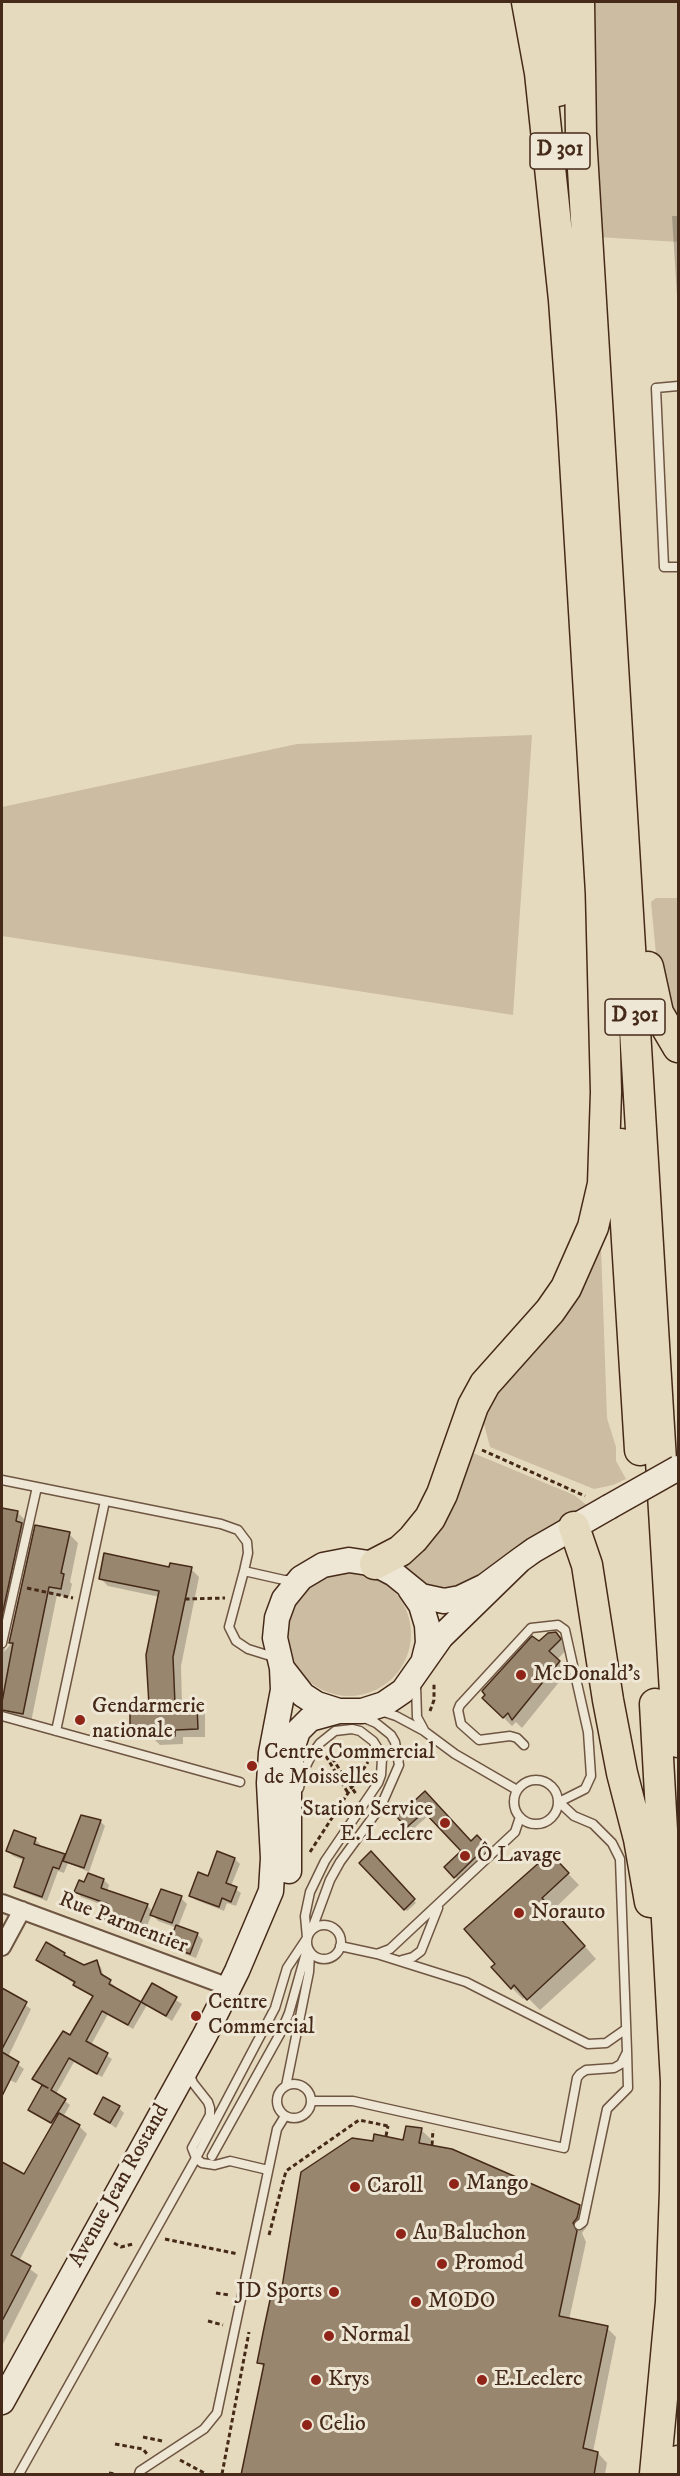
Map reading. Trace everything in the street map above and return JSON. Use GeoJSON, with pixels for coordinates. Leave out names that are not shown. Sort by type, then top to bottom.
{"type":"FeatureCollection","features":[{"type":"Feature","properties":{"kind":"highway"},"geometry":{"type":"LineString","coordinates":[[527,2],[578,296],[647,964],[655,1004],[661,1020],[678,1047]]}},
{"type":"Feature","properties":{"kind":"highway","name":"D 301"},"geometry":{"type":"LineString","coordinates":[[556,2],[678,1742]]}},
{"type":"Feature","properties":{"kind":"highway","name":"D 301"},"geometry":{"type":"LineString","coordinates":[[579,2],[581,136],[578,296],[601,893],[621,1136],[676,2082],[671,2302],[655,2475]]}},
{"type":"Feature","properties":{"kind":"highway"},"geometry":{"type":"LineString","coordinates":[[375,1564],[400,1551],[430,1518],[442,1494],[473,1406],[485,1384],[550,1311],[566,1288],[586,1246],[600,1202],[605,1152],[606,1092],[601,893]]}},
{"type":"Feature","properties":{"kind":"highway"},"geometry":{"type":"LineString","coordinates":[[655,1004],[664,1018],[678,1031]]}},
{"type":"Feature","properties":{"kind":"highway"},"geometry":{"type":"LineString","coordinates":[[574,1527],[587,1565],[608,1700],[648,1884],[654,1947],[661,2121],[656,2340],[647,2475]]}},
{"type":"Feature","properties":{"kind":"highway"},"geometry":{"type":"LineString","coordinates":[[677,2475],[678,2461]]}},
{"type":"Feature","properties":{"kind":"street"},"geometry":{"type":"LineString","coordinates":[[410,1589],[431,1599],[444,1601],[460,1598],[479,1590],[520,1560],[678,1468]]}},
{"type":"Feature","properties":{"kind":"street"},"geometry":{"type":"LineString","coordinates":[[420,1668],[428,1643],[427,1625],[421,1605],[410,1589],[394,1574],[375,1564],[349,1560],[323,1565],[301,1578],[284,1599],[277,1618],[275,1638],[280,1663],[303,1695],[317,1704],[339,1711],[362,1711],[384,1704],[403,1691],[420,1668],[441,1636],[520,1560]]}},
{"type":"Feature","properties":{"kind":"street","name":"Avenue Jean Rostand"},"geometry":{"type":"LineString","coordinates":[[233,1979],[273,1883],[269,1783],[271,1753],[283,1690],[280,1663]]}},
{"type":"Feature","properties":{"kind":"street","name":"Avenue Jean Rostand"},"geometry":{"type":"LineString","coordinates":[[2,2401],[188,2066],[233,1979],[277,1906],[289,1877],[290,1777],[294,1743],[298,1731],[310,1719],[339,1711]]}},
{"type":"Feature","properties":{"kind":"street","name":"Rue Parmentier"},"geometry":{"type":"LineString","coordinates":[[2,1903],[233,1979]]}},
{"type":"Feature","properties":{"kind":"street"},"geometry":{"type":"LineString","coordinates":[[2,1947],[22,1910]]}},
{"type":"Feature","properties":{"kind":"lane"},"geometry":{"type":"LineString","coordinates":[[678,386],[656,388],[664,567],[678,567]]}},
{"type":"Feature","properties":{"kind":"lane"},"geometry":{"type":"LineString","coordinates":[[2,1480],[221,1524],[238,1530],[247,1542],[248,1553],[229,1628],[231,1636],[248,1649],[280,1663]]}},
{"type":"Feature","properties":{"kind":"lane"},"geometry":{"type":"LineString","coordinates":[[2,1643],[37,1487]]}},
{"type":"Feature","properties":{"kind":"lane"},"geometry":{"type":"LineString","coordinates":[[56,1731],[105,1501]]}},
{"type":"Feature","properties":{"kind":"lane"},"geometry":{"type":"LineString","coordinates":[[244,1571],[284,1580],[301,1578]]}},
{"type":"Feature","properties":{"kind":"lane"},"geometry":{"type":"LineString","coordinates":[[524,1745],[517,1738],[510,1736],[479,1740],[461,1724],[458,1710],[460,1705],[531,1628],[558,1625],[565,1630],[588,1732],[591,1776],[585,1789],[559,1802],[554,1816],[544,1823],[531,1824],[520,1817],[514,1805],[517,1790],[526,1782],[541,1780],[554,1788],[559,1802],[574,1816],[593,1824],[612,1843],[620,1859],[627,2051],[628,2088],[607,2109],[583,2222],[579,2225]]}},
{"type":"Feature","properties":{"kind":"lane"},"geometry":{"type":"LineString","coordinates":[[420,1668],[415,1696],[417,1717],[424,1731]]}},
{"type":"Feature","properties":{"kind":"lane"},"geometry":{"type":"LineString","coordinates":[[372,1708],[396,1716],[424,1731],[455,1754],[517,1790]]}},
{"type":"Feature","properties":{"kind":"lane"},"geometry":{"type":"LineString","coordinates":[[18,2475],[196,2158],[275,2008],[287,1968],[312,1929],[330,1880],[340,1862],[381,1806],[399,1765],[395,1742],[384,1729],[366,1718],[339,1711]]}},
{"type":"Feature","properties":{"kind":"lane"},"geometry":{"type":"LineString","coordinates":[[2,1716],[240,1782]]}},
{"type":"Feature","properties":{"kind":"lane"},"geometry":{"type":"LineString","coordinates":[[286,2086],[309,1972],[305,1916],[310,1892],[325,1861],[381,1775],[380,1752],[373,1741],[360,1731],[344,1729],[328,1735],[312,1754],[302,1774],[289,1877]]}},
{"type":"Feature","properties":{"kind":"lane"},"geometry":{"type":"LineString","coordinates":[[377,1954],[401,1941],[515,1832],[520,1817]]}},
{"type":"Feature","properties":{"kind":"lane"},"geometry":{"type":"LineString","coordinates":[[399,1961],[408,1960],[421,1951],[438,1905]]}},
{"type":"Feature","properties":{"kind":"lane"},"geometry":{"type":"LineString","coordinates":[[309,1951],[319,1959],[325,1959],[335,1955],[340,1946],[339,1935],[333,1927],[322,1925],[312,1929]]}},
{"type":"Feature","properties":{"kind":"lane"},"geometry":{"type":"LineString","coordinates":[[340,1946],[377,1954],[466,1982],[588,2044],[606,2043],[626,2029]]}},
{"type":"Feature","properties":{"kind":"lane"},"geometry":{"type":"LineString","coordinates":[[212,2156],[281,2032],[309,1951]]}},
{"type":"Feature","properties":{"kind":"lane"},"geometry":{"type":"LineString","coordinates":[[311,2101],[352,2101],[564,2148],[580,2073],[586,2070],[614,2068],[621,2064],[627,2051]]}},
{"type":"Feature","properties":{"kind":"lane"},"geometry":{"type":"LineString","coordinates":[[188,2066],[193,2083],[210,2108],[210,2115],[192,2148],[192,2154],[202,2163],[215,2165],[230,2161],[268,2170]]}},
{"type":"Feature","properties":{"kind":"lane"},"geometry":{"type":"LineString","coordinates":[[291,2084],[303,2086],[309,2093],[311,2101],[310,2107],[303,2116],[297,2118],[285,2116],[277,2103],[279,2093],[291,2084]]}},
{"type":"Feature","properties":{"kind":"lane"},"geometry":{"type":"LineString","coordinates":[[139,2475],[140,2470],[204,2429],[217,2413],[277,2129],[285,2116]]}},
{"type":"Feature","properties":{"kind":"path"},"geometry":{"type":"LineString","coordinates":[[460,1440],[609,1507]]}},
{"type":"Feature","properties":{"kind":"path"},"geometry":{"type":"LineString","coordinates":[[15,1585],[84,1600]]}},
{"type":"Feature","properties":{"kind":"path"},"geometry":{"type":"LineString","coordinates":[[185,1599],[237,1598]]}},
{"type":"Feature","properties":{"kind":"path"},"geometry":{"type":"LineString","coordinates":[[268,2239],[286,2170],[359,2120],[388,2126]]}},
{"type":"Feature","properties":{"kind":"path"},"geometry":{"type":"LineString","coordinates":[[94,2232],[121,2247],[157,2237],[250,2257]]}},
{"type":"Feature","properties":{"kind":"path"},"geometry":{"type":"LineString","coordinates":[[222,2475],[251,2323]]}},
{"type":"Feature","properties":{"kind":"path"},"geometry":{"type":"LineString","coordinates":[[109,2473],[116,2475]]}},
{"type":"Feature","properties":{"kind":"shaded area"},"geometry":{"type":"Polygon","coordinates":[[[579,2],[678,2],[678,242],[598,237],[579,2]]]}},
{"type":"Feature","properties":{"kind":"shaded area"},"geometry":{"type":"Polygon","coordinates":[[[532,735],[513,1015],[2,936],[2,807],[297,744],[532,735]]]}},
{"type":"Feature","properties":{"kind":"shaded area"},"geometry":{"type":"Polygon","coordinates":[[[656,898],[678,898],[678,1019],[658,975],[651,902],[656,898]]]}},
{"type":"Feature","properties":{"kind":"shaded area"},"geometry":{"type":"Polygon","coordinates":[[[601,1246],[607,1418],[616,1447],[616,1461],[626,1479],[613,1485],[594,1489],[490,1447],[483,1420],[488,1401],[587,1277],[601,1246]]]}},
{"type":"Feature","properties":{"kind":"shaded area"},"geometry":{"type":"Polygon","coordinates":[[[466,1453],[473,1453],[574,1495],[588,1506],[462,1592],[425,1588],[399,1563],[466,1453]]]}},
{"type":"Feature","properties":{"kind":"shaded area"},"geometry":{"type":"Polygon","coordinates":[[[349,1572],[373,1577],[393,1590],[406,1610],[411,1634],[406,1658],[393,1678],[373,1691],[349,1696],[325,1691],[305,1678],[292,1658],[287,1634],[292,1610],[305,1590],[325,1577],[349,1572]]]}},
{"type":"Feature","properties":{"kind":"building"},"geometry":{"type":"Polygon","coordinates":[[[2,1508],[18,1511],[16,1521],[22,1523],[2,1616],[2,1508]]]}},
{"type":"Feature","properties":{"kind":"building"},"geometry":{"type":"Polygon","coordinates":[[[35,1525],[70,1532],[61,1573],[64,1574],[61,1589],[49,1587],[23,1714],[2,1710],[2,1702],[13,1643],[9,1643],[35,1525]]]}},
{"type":"Feature","properties":{"kind":"building"},"geometry":{"type":"Polygon","coordinates":[[[104,1553],[169,1567],[170,1563],[192,1567],[173,1657],[175,1704],[197,1704],[198,1729],[175,1730],[175,1736],[150,1738],[150,1731],[130,1731],[130,1706],[149,1705],[146,1655],[159,1591],[99,1579],[104,1553]]]}},
{"type":"Feature","properties":{"kind":"building","name":"McDonald's"},"geometry":{"type":"Polygon","coordinates":[[[556,1632],[561,1639],[549,1651],[560,1661],[512,1720],[508,1713],[503,1718],[482,1698],[485,1695],[482,1691],[532,1636],[539,1641],[548,1633],[556,1632]]]}},
{"type":"Feature","properties":{"kind":"building"},"geometry":{"type":"Polygon","coordinates":[[[425,1791],[471,1841],[477,1835],[487,1846],[454,1878],[444,1867],[461,1851],[424,1812],[406,1828],[397,1817],[425,1791]]]}},
{"type":"Feature","properties":{"kind":"building"},"geometry":{"type":"Polygon","coordinates":[[[81,1815],[101,1820],[84,1868],[63,1861],[81,1815]]]}},
{"type":"Feature","properties":{"kind":"building"},"geometry":{"type":"Polygon","coordinates":[[[14,1830],[36,1838],[34,1844],[65,1854],[59,1869],[53,1867],[42,1897],[14,1887],[24,1858],[6,1851],[14,1830]]]}},
{"type":"Feature","properties":{"kind":"building"},"geometry":{"type":"Polygon","coordinates":[[[217,1851],[235,1858],[226,1883],[237,1887],[231,1902],[222,1898],[219,1907],[189,1896],[198,1872],[208,1876],[217,1851]]]}},
{"type":"Feature","properties":{"kind":"building","name":"Station Service E. Leclerc"},"geometry":{"type":"Polygon","coordinates":[[[371,1851],[415,1899],[404,1910],[359,1863],[371,1851]]]}},
{"type":"Feature","properties":{"kind":"building","name":"Norauto"},"geometry":{"type":"Polygon","coordinates":[[[550,1853],[569,1873],[542,1898],[585,1946],[527,2000],[514,1985],[511,1989],[491,1967],[495,1964],[464,1929],[550,1853]]]}},
{"type":"Feature","properties":{"kind":"building"},"geometry":{"type":"Polygon","coordinates":[[[88,1873],[104,1879],[101,1888],[148,1904],[139,1926],[126,1922],[124,1927],[103,1919],[108,1904],[74,1892],[79,1880],[84,1882],[88,1873]]]}},
{"type":"Feature","properties":{"kind":"building"},"geometry":{"type":"Polygon","coordinates":[[[161,1889],[182,1896],[172,1923],[150,1915],[161,1889]]]}},
{"type":"Feature","properties":{"kind":"building"},"geometry":{"type":"Polygon","coordinates":[[[176,1925],[198,1933],[190,1954],[168,1946],[176,1925]]]}},
{"type":"Feature","properties":{"kind":"building"},"geometry":{"type":"Polygon","coordinates":[[[46,1942],[65,1953],[64,1955],[84,1965],[97,1960],[101,1974],[111,1980],[109,1984],[141,2002],[128,2025],[102,2011],[86,2041],[108,2053],[97,2074],[69,2058],[51,2090],[66,2099],[51,2123],[28,2110],[42,2085],[48,2088],[32,2079],[63,2031],[70,2035],[93,1996],[73,1985],[75,1982],[36,1960],[46,1942]]]}},
{"type":"Feature","properties":{"kind":"building"},"geometry":{"type":"Polygon","coordinates":[[[152,1983],[177,1997],[166,2016],[141,2002],[152,1983]]]}},
{"type":"Feature","properties":{"kind":"building"},"geometry":{"type":"Polygon","coordinates":[[[2,1988],[27,2002],[2,2049],[2,1988]]]}},
{"type":"Feature","properties":{"kind":"building"},"geometry":{"type":"Polygon","coordinates":[[[2,2052],[19,2062],[2,2096],[2,2052]]]}},
{"type":"Feature","properties":{"kind":"building"},"geometry":{"type":"Polygon","coordinates":[[[103,2097],[120,2106],[110,2123],[94,2114],[103,2097]]]}},
{"type":"Feature","properties":{"kind":"building"},"geometry":{"type":"Polygon","coordinates":[[[59,2113],[80,2125],[11,2255],[31,2266],[2,2321],[2,2162],[24,2174],[59,2113]]]}},
{"type":"Feature","properties":{"kind":"building","name":"MODO"},"geometry":{"type":"Polygon","coordinates":[[[406,2126],[422,2128],[419,2143],[452,2149],[580,2205],[577,2218],[573,2223],[577,2231],[559,2316],[608,2326],[583,2448],[598,2452],[594,2475],[241,2475],[264,2364],[257,2363],[273,2286],[282,2287],[301,2172],[352,2138],[373,2141],[374,2134],[403,2140],[406,2126]]]}},
{"type":"Feature","properties":{"kind":"place","name":"McDonald's"},"geometry":{"type":"Point","coordinates":[521,1675]}},
{"type":"Feature","properties":{"kind":"place","name":"Gendarmerie nationale"},"geometry":{"type":"Point","coordinates":[80,1720]}},
{"type":"Feature","properties":{"kind":"place","name":"Centre Commercial de Moisselles"},"geometry":{"type":"Point","coordinates":[252,1766]}},
{"type":"Feature","properties":{"kind":"place","name":"Station Service E. Leclerc"},"geometry":{"type":"Point","coordinates":[445,1823]}},
{"type":"Feature","properties":{"kind":"place","name":"Ô Lavage"},"geometry":{"type":"Point","coordinates":[465,1856]}},
{"type":"Feature","properties":{"kind":"place","name":"Norauto"},"geometry":{"type":"Point","coordinates":[519,1913]}},
{"type":"Feature","properties":{"kind":"place","name":"Centre Commercial"},"geometry":{"type":"Point","coordinates":[196,2016]}},
{"type":"Feature","properties":{"kind":"place","name":"Mango"},"geometry":{"type":"Point","coordinates":[454,2184]}},
{"type":"Feature","properties":{"kind":"place","name":"Caroll"},"geometry":{"type":"Point","coordinates":[355,2187]}},
{"type":"Feature","properties":{"kind":"place","name":"Au Baluchon"},"geometry":{"type":"Point","coordinates":[401,2234]}},
{"type":"Feature","properties":{"kind":"place","name":"Promod"},"geometry":{"type":"Point","coordinates":[442,2264]}},
{"type":"Feature","properties":{"kind":"place","name":"JD Sports"},"geometry":{"type":"Point","coordinates":[334,2292]}},
{"type":"Feature","properties":{"kind":"place","name":"MODO"},"geometry":{"type":"Point","coordinates":[416,2302]}},
{"type":"Feature","properties":{"kind":"place","name":"Normal"},"geometry":{"type":"Point","coordinates":[329,2336]}},
{"type":"Feature","properties":{"kind":"place","name":"Krys"},"geometry":{"type":"Point","coordinates":[316,2380]}},
{"type":"Feature","properties":{"kind":"place","name":"E.Leclerc"},"geometry":{"type":"Point","coordinates":[482,2380]}},
{"type":"Feature","properties":{"kind":"place","name":"Celio"},"geometry":{"type":"Point","coordinates":[307,2425]}}]}
